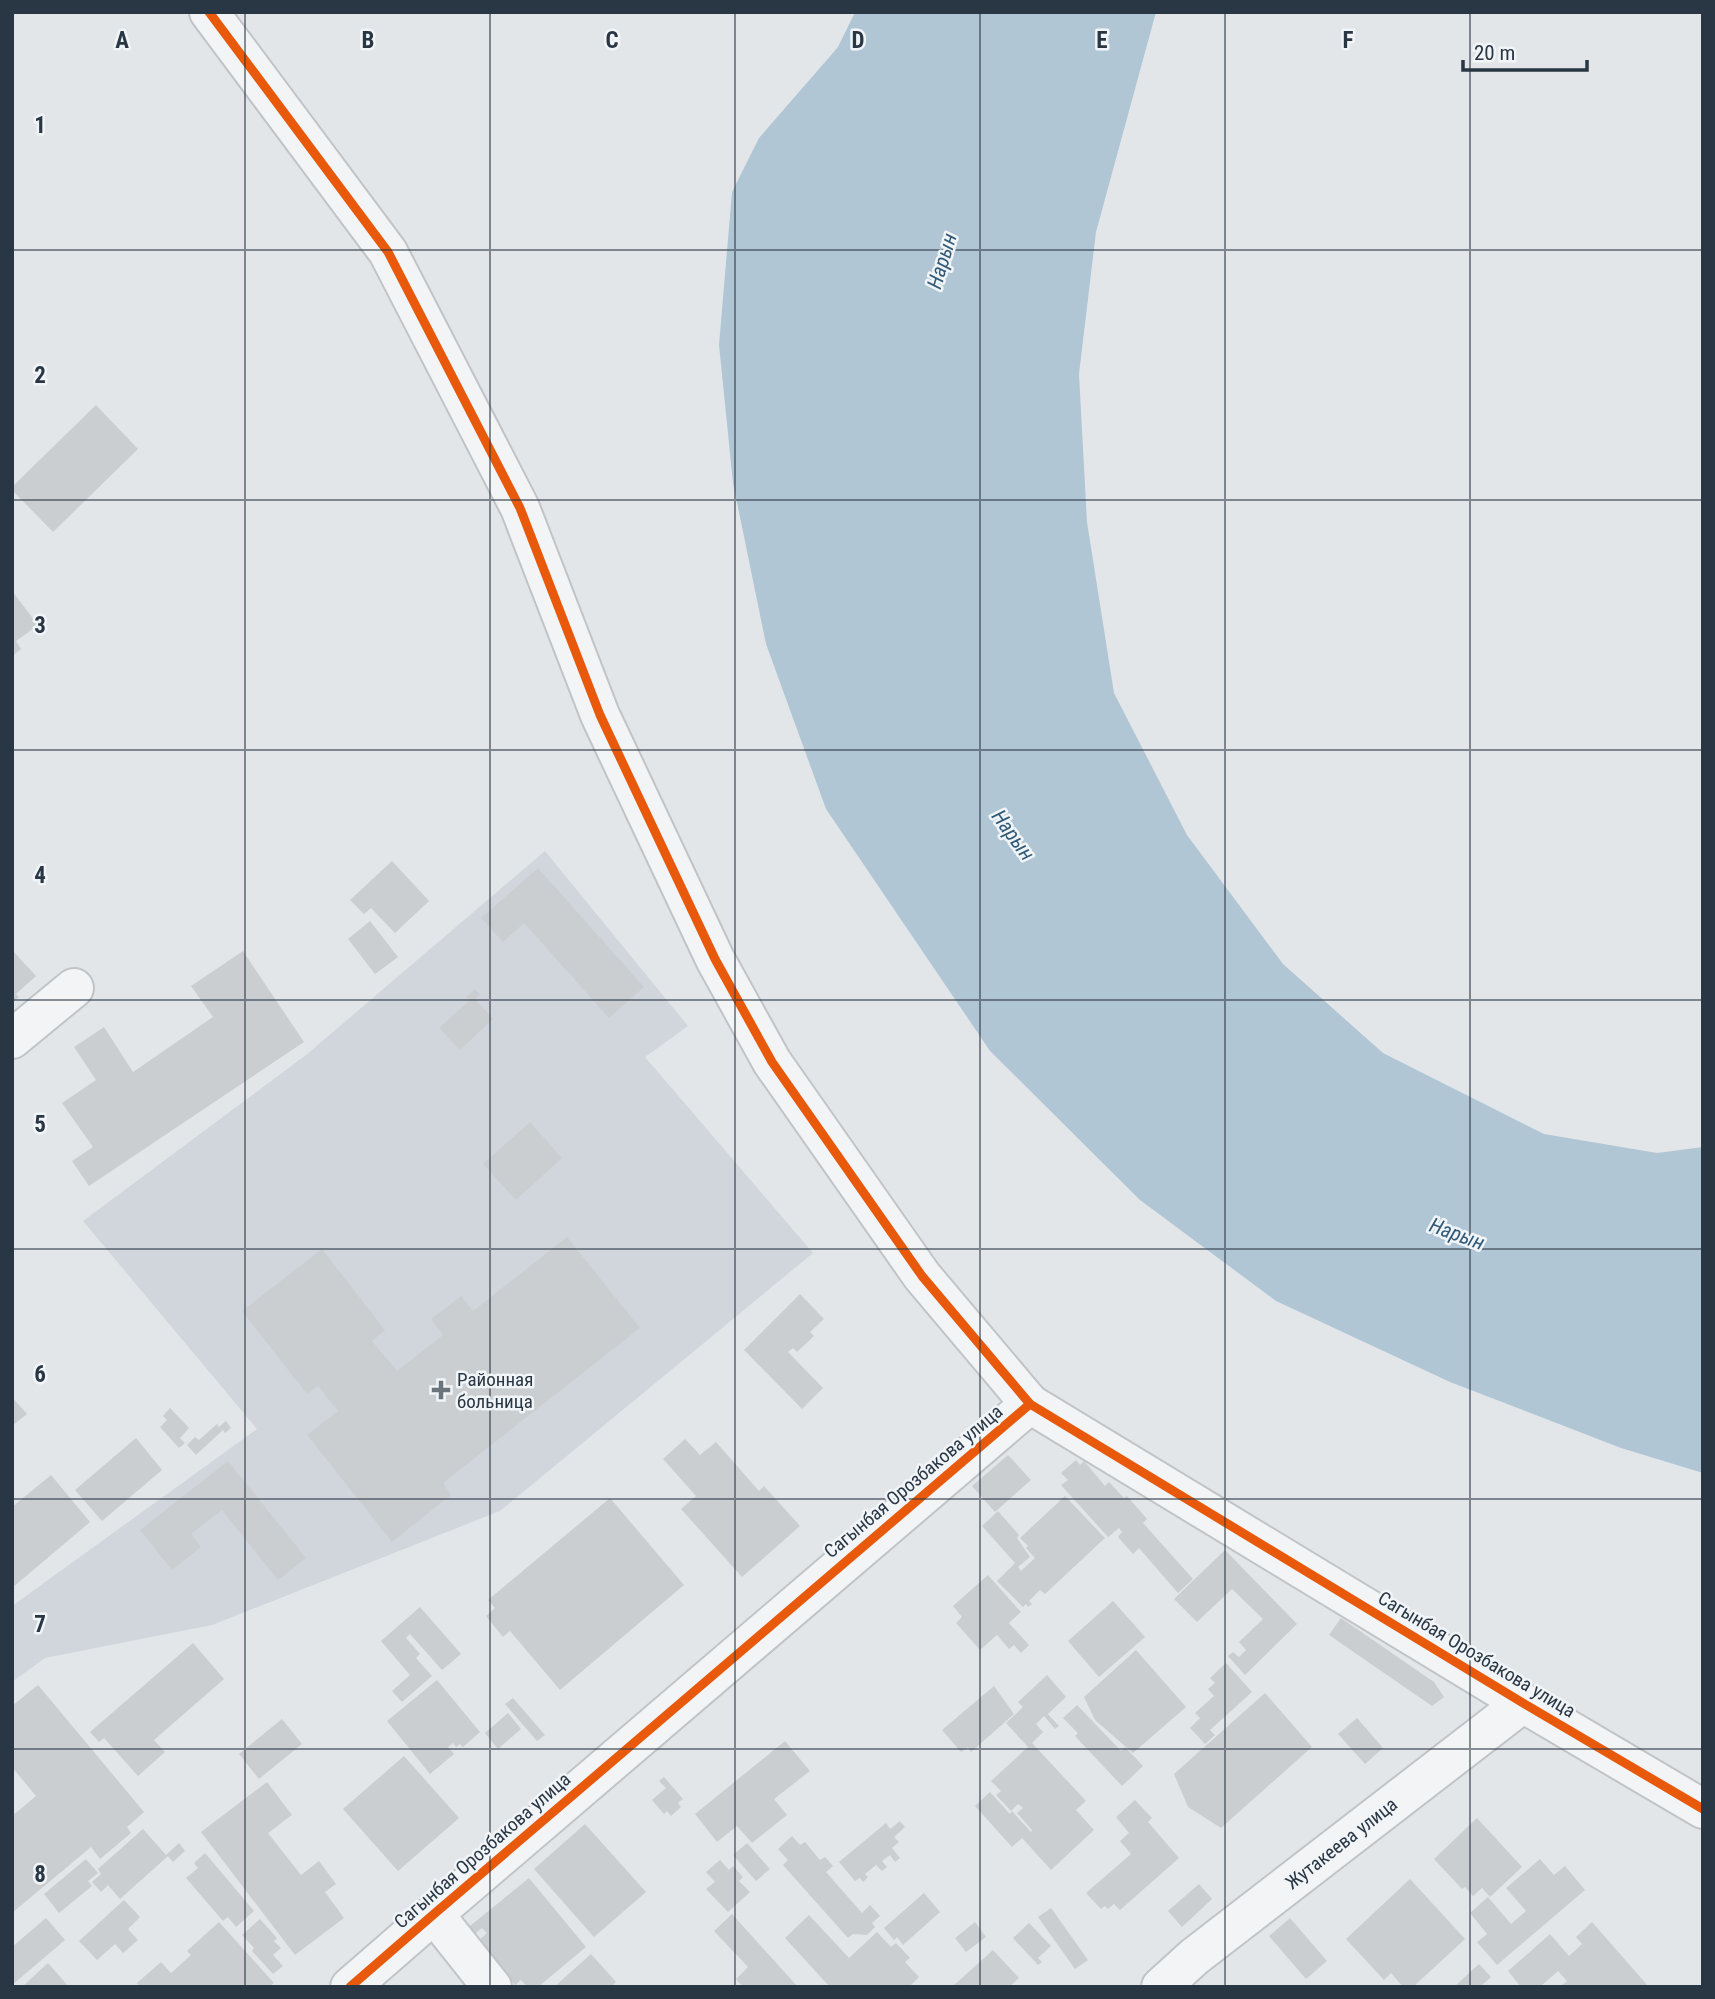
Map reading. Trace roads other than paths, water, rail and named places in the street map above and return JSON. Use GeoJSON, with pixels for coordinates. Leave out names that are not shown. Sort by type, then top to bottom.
{"type":"FeatureCollection","features":[{"type":"Feature","properties":{"kind":"street"},"geometry":{"type":"LineString","coordinates":[[209,12],[388,252],[520,508],[600,715],[715,959],[772,1062],[922,1276],[1030,1404]]}},
{"type":"Feature","properties":{"kind":"street"},"geometry":{"type":"LineString","coordinates":[[12,1039],[74,988]]}},
{"type":"Feature","properties":{"kind":"street","name":"Сагынбая Орозбакова улица"},"geometry":{"type":"LineString","coordinates":[[350,1987],[1030,1404],[1703,1809]]}},
{"type":"Feature","properties":{"kind":"street","name":"Жутакеева улица"},"geometry":{"type":"LineString","coordinates":[[1161,1987],[1205,1948],[1523,1703]]}},
{"type":"Feature","properties":{"kind":"street"},"geometry":{"type":"LineString","coordinates":[[434,1913],[492,1987]]}},
{"type":"Feature","properties":{"kind":"water","name":"Нарын"},"geometry":{"type":"Polygon","coordinates":[[[855,12],[1156,12],[1096,232],[1079,374],[1087,522],[1114,693],[1187,835],[1283,964],[1383,1053],[1544,1134],[1657,1153],[1703,1147],[1703,1473],[1621,1448],[1450,1382],[1276,1301],[1140,1200],[990,1051],[826,809],[766,644],[733,483],[719,345],[732,192],[759,138],[838,47],[855,12]]]}},
{"type":"Feature","properties":{"kind":"place","name":"Районная больница"},"geometry":{"type":"Point","coordinates":[441,1390]}}]}
